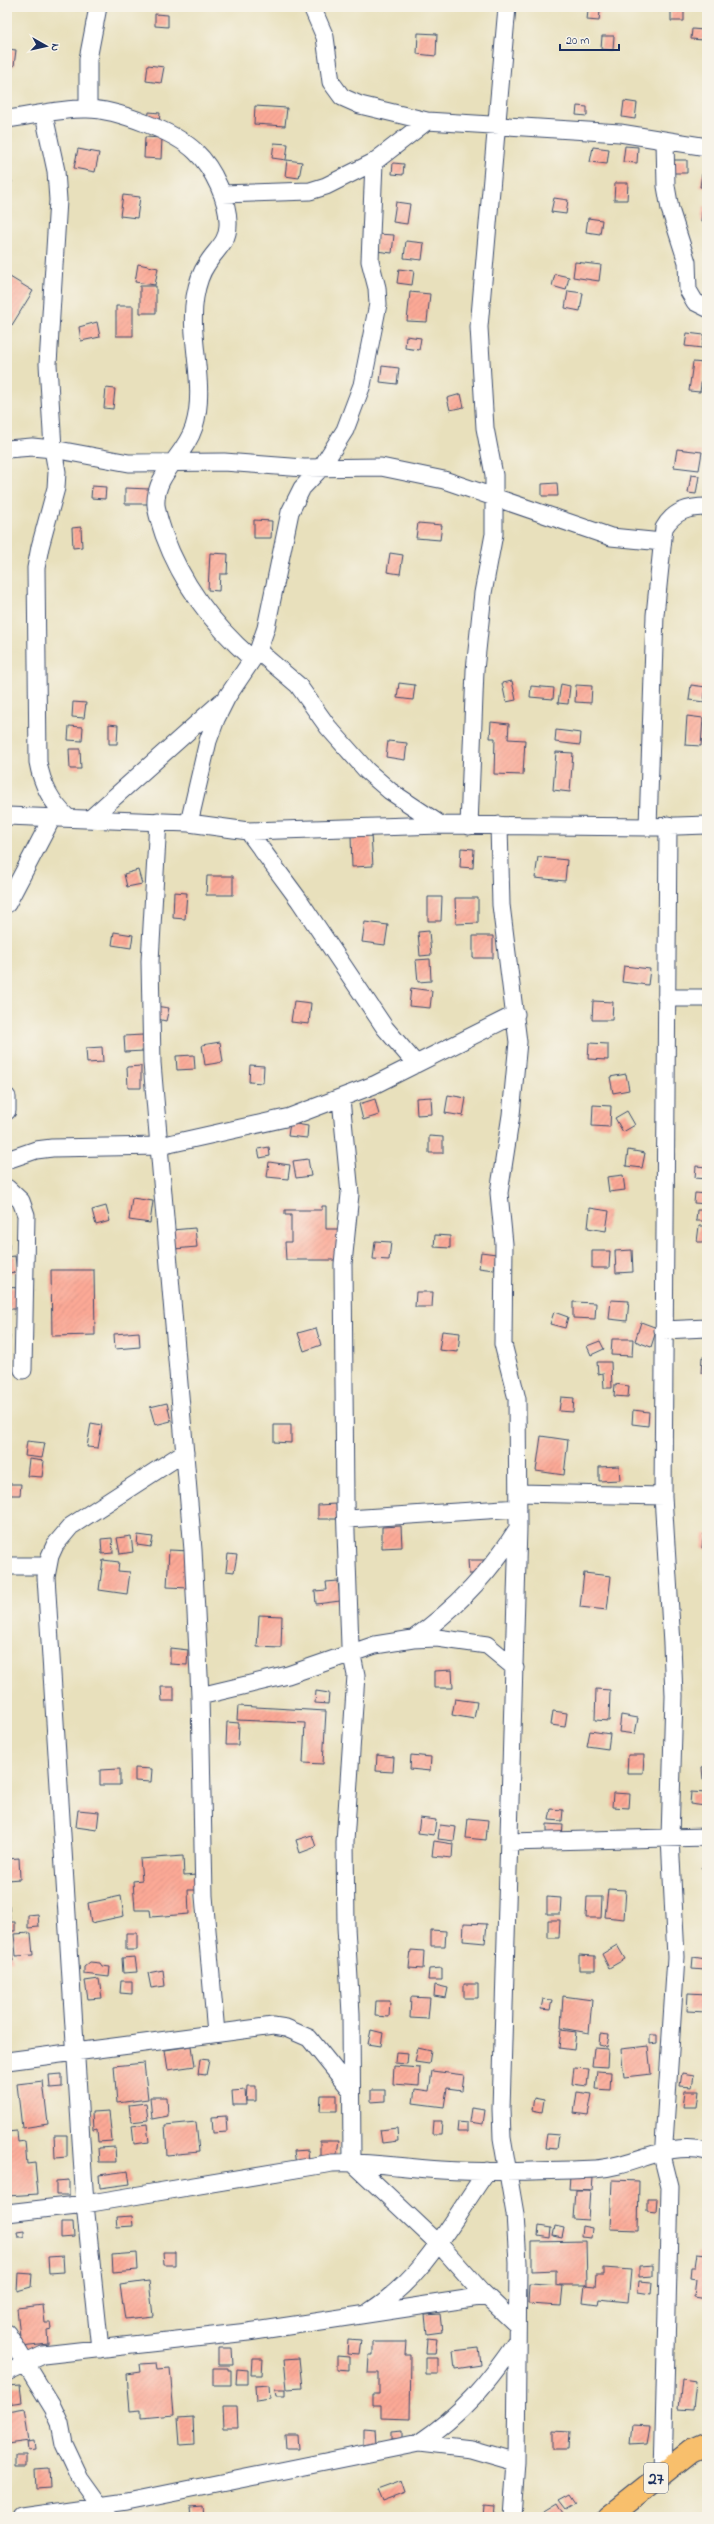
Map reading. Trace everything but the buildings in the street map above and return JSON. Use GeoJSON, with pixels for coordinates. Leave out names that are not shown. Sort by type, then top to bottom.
{"type":"FeatureCollection","features":[{"type":"Feature","properties":{"kind":"main road","name":"27"},"geometry":{"type":"LineString","coordinates":[[608,2517],[691,2451],[707,2444]]}},
{"type":"Feature","properties":{"kind":"street"},"geometry":{"type":"LineString","coordinates":[[88,109],[88,59],[98,7]]}},
{"type":"Feature","properties":{"kind":"street"},"geometry":{"type":"LineString","coordinates":[[312,7],[325,37],[331,82],[342,97],[360,105],[427,121],[620,133],[707,147]]}},
{"type":"Feature","properties":{"kind":"street"},"geometry":{"type":"LineString","coordinates":[[469,826],[475,670],[483,592],[494,534],[495,496],[491,452],[485,428],[479,327],[507,7]]}},
{"type":"Feature","properties":{"kind":"street"},"geometry":{"type":"LineString","coordinates":[[7,119],[44,115],[58,111],[88,109],[130,117],[187,144],[205,162],[222,194],[228,219],[226,236],[222,246],[202,272],[194,298],[197,415],[191,436],[160,482],[156,504],[169,548],[204,609],[234,644],[255,655],[298,685],[332,732],[367,771],[414,809],[441,825]]}},
{"type":"Feature","properties":{"kind":"street"},"geometry":{"type":"LineString","coordinates":[[7,904],[60,818],[59,810],[45,788],[38,762],[35,590],[40,547],[56,488],[57,472],[53,448],[49,337],[58,200],[56,171],[44,115]]}},
{"type":"Feature","properties":{"kind":"street"},"geometry":{"type":"LineString","coordinates":[[222,194],[310,191],[326,186],[374,162],[427,121]]}},
{"type":"Feature","properties":{"kind":"street"},"geometry":{"type":"LineString","coordinates":[[664,141],[666,186],[670,209],[687,262],[688,290],[695,302],[707,308]]}},
{"type":"Feature","properties":{"kind":"street"},"geometry":{"type":"LineString","coordinates":[[189,823],[208,741],[227,697],[255,655],[266,628],[290,512],[302,488],[321,468],[345,430],[355,408],[362,385],[377,320],[377,288],[370,261],[374,162]]}},
{"type":"Feature","properties":{"kind":"street"},"geometry":{"type":"LineString","coordinates":[[7,448],[32,446],[53,448],[129,462],[232,462],[321,468],[365,466],[413,472],[495,496],[611,537],[662,542]]}},
{"type":"Feature","properties":{"kind":"street"},"geometry":{"type":"LineString","coordinates":[[648,827],[654,615],[664,528],[674,515],[690,508],[707,507]]}},
{"type":"Feature","properties":{"kind":"street"},"geometry":{"type":"LineString","coordinates":[[91,818],[227,697]]}},
{"type":"Feature","properties":{"kind":"street"},"geometry":{"type":"LineString","coordinates":[[7,816],[91,818],[189,823],[248,830],[441,825],[648,827],[707,825]]}},
{"type":"Feature","properties":{"kind":"street"},"geometry":{"type":"LineString","coordinates":[[158,822],[152,891],[150,1005],[152,1063],[193,1550],[200,1696],[204,1896],[216,2033]]}},
{"type":"Feature","properties":{"kind":"street"},"geometry":{"type":"LineString","coordinates":[[500,825],[501,905],[516,1014],[518,1042],[515,1079],[500,1187],[499,1210],[504,1244],[503,1344],[516,1399],[518,1500],[516,1668],[501,2109],[507,2171],[517,2236],[516,2462],[512,2517]]}},
{"type":"Feature","properties":{"kind":"street"},"geometry":{"type":"LineString","coordinates":[[663,2473],[670,2187],[663,2164],[676,1957],[670,1838],[674,1696],[663,1496],[663,1330],[668,826]]}},
{"type":"Feature","properties":{"kind":"street"},"geometry":{"type":"LineString","coordinates":[[248,830],[299,900],[385,1028],[416,1064]]}},
{"type":"Feature","properties":{"kind":"street"},"geometry":{"type":"LineString","coordinates":[[666,998],[707,998]]}},
{"type":"Feature","properties":{"kind":"street"},"geometry":{"type":"LineString","coordinates":[[7,1160],[52,1148],[160,1146],[262,1125],[341,1099],[416,1064],[516,1014]]}},
{"type":"Feature","properties":{"kind":"street"},"geometry":{"type":"LineString","coordinates":[[7,1097],[7,1111]]}},
{"type":"Feature","properties":{"kind":"street"},"geometry":{"type":"LineString","coordinates":[[341,1099],[350,1194],[343,1264],[345,1504],[348,1519],[352,1653],[356,1675],[345,1842],[352,2162],[439,2244],[517,2332]]}},
{"type":"Feature","properties":{"kind":"street"},"geometry":{"type":"LineString","coordinates":[[7,1188],[21,1201],[26,1215],[23,1370]]}},
{"type":"Feature","properties":{"kind":"street"},"geometry":{"type":"LineString","coordinates":[[663,1330],[707,1328]]}},
{"type":"Feature","properties":{"kind":"street"},"geometry":{"type":"LineString","coordinates":[[100,2349],[85,2204],[47,1604],[47,1566],[55,1545],[71,1526],[185,1452]]}},
{"type":"Feature","properties":{"kind":"street"},"geometry":{"type":"LineString","coordinates":[[348,1519],[518,1500],[663,1496]]}},
{"type":"Feature","properties":{"kind":"street"},"geometry":{"type":"LineString","coordinates":[[413,1639],[456,1606],[475,1587],[518,1528]]}},
{"type":"Feature","properties":{"kind":"street"},"geometry":{"type":"LineString","coordinates":[[7,1566],[47,1566]]}},
{"type":"Feature","properties":{"kind":"street"},"geometry":{"type":"LineString","coordinates":[[200,1696],[288,1675],[375,1645],[413,1639],[436,1638],[487,1645],[516,1668]]}},
{"type":"Feature","properties":{"kind":"street"},"geometry":{"type":"LineString","coordinates":[[509,1842],[707,1837]]}},
{"type":"Feature","properties":{"kind":"street"},"geometry":{"type":"LineString","coordinates":[[7,2061],[273,2026],[298,2032],[309,2038],[351,2090]]}},
{"type":"Feature","properties":{"kind":"street"},"geometry":{"type":"LineString","coordinates":[[7,2213],[85,2204],[332,2163],[352,2162],[423,2169],[487,2171],[597,2169],[630,2163],[664,2150],[680,2148],[707,2151]]}},
{"type":"Feature","properties":{"kind":"street"},"geometry":{"type":"LineString","coordinates":[[365,2315],[403,2287],[420,2269],[439,2244],[487,2171]]}},
{"type":"Feature","properties":{"kind":"street"},"geometry":{"type":"LineString","coordinates":[[7,2372],[43,2355],[248,2332],[486,2296]]}},
{"type":"Feature","properties":{"kind":"street"},"geometry":{"type":"LineString","coordinates":[[419,2443],[453,2418],[469,2403],[495,2372],[517,2332]]}},
{"type":"Feature","properties":{"kind":"street"},"geometry":{"type":"LineString","coordinates":[[7,2333],[53,2408],[64,2444],[80,2478],[104,2511]]}},
{"type":"Feature","properties":{"kind":"street"},"geometry":{"type":"LineString","coordinates":[[21,2517],[104,2511],[419,2443],[471,2449],[516,2462]]}}]}
